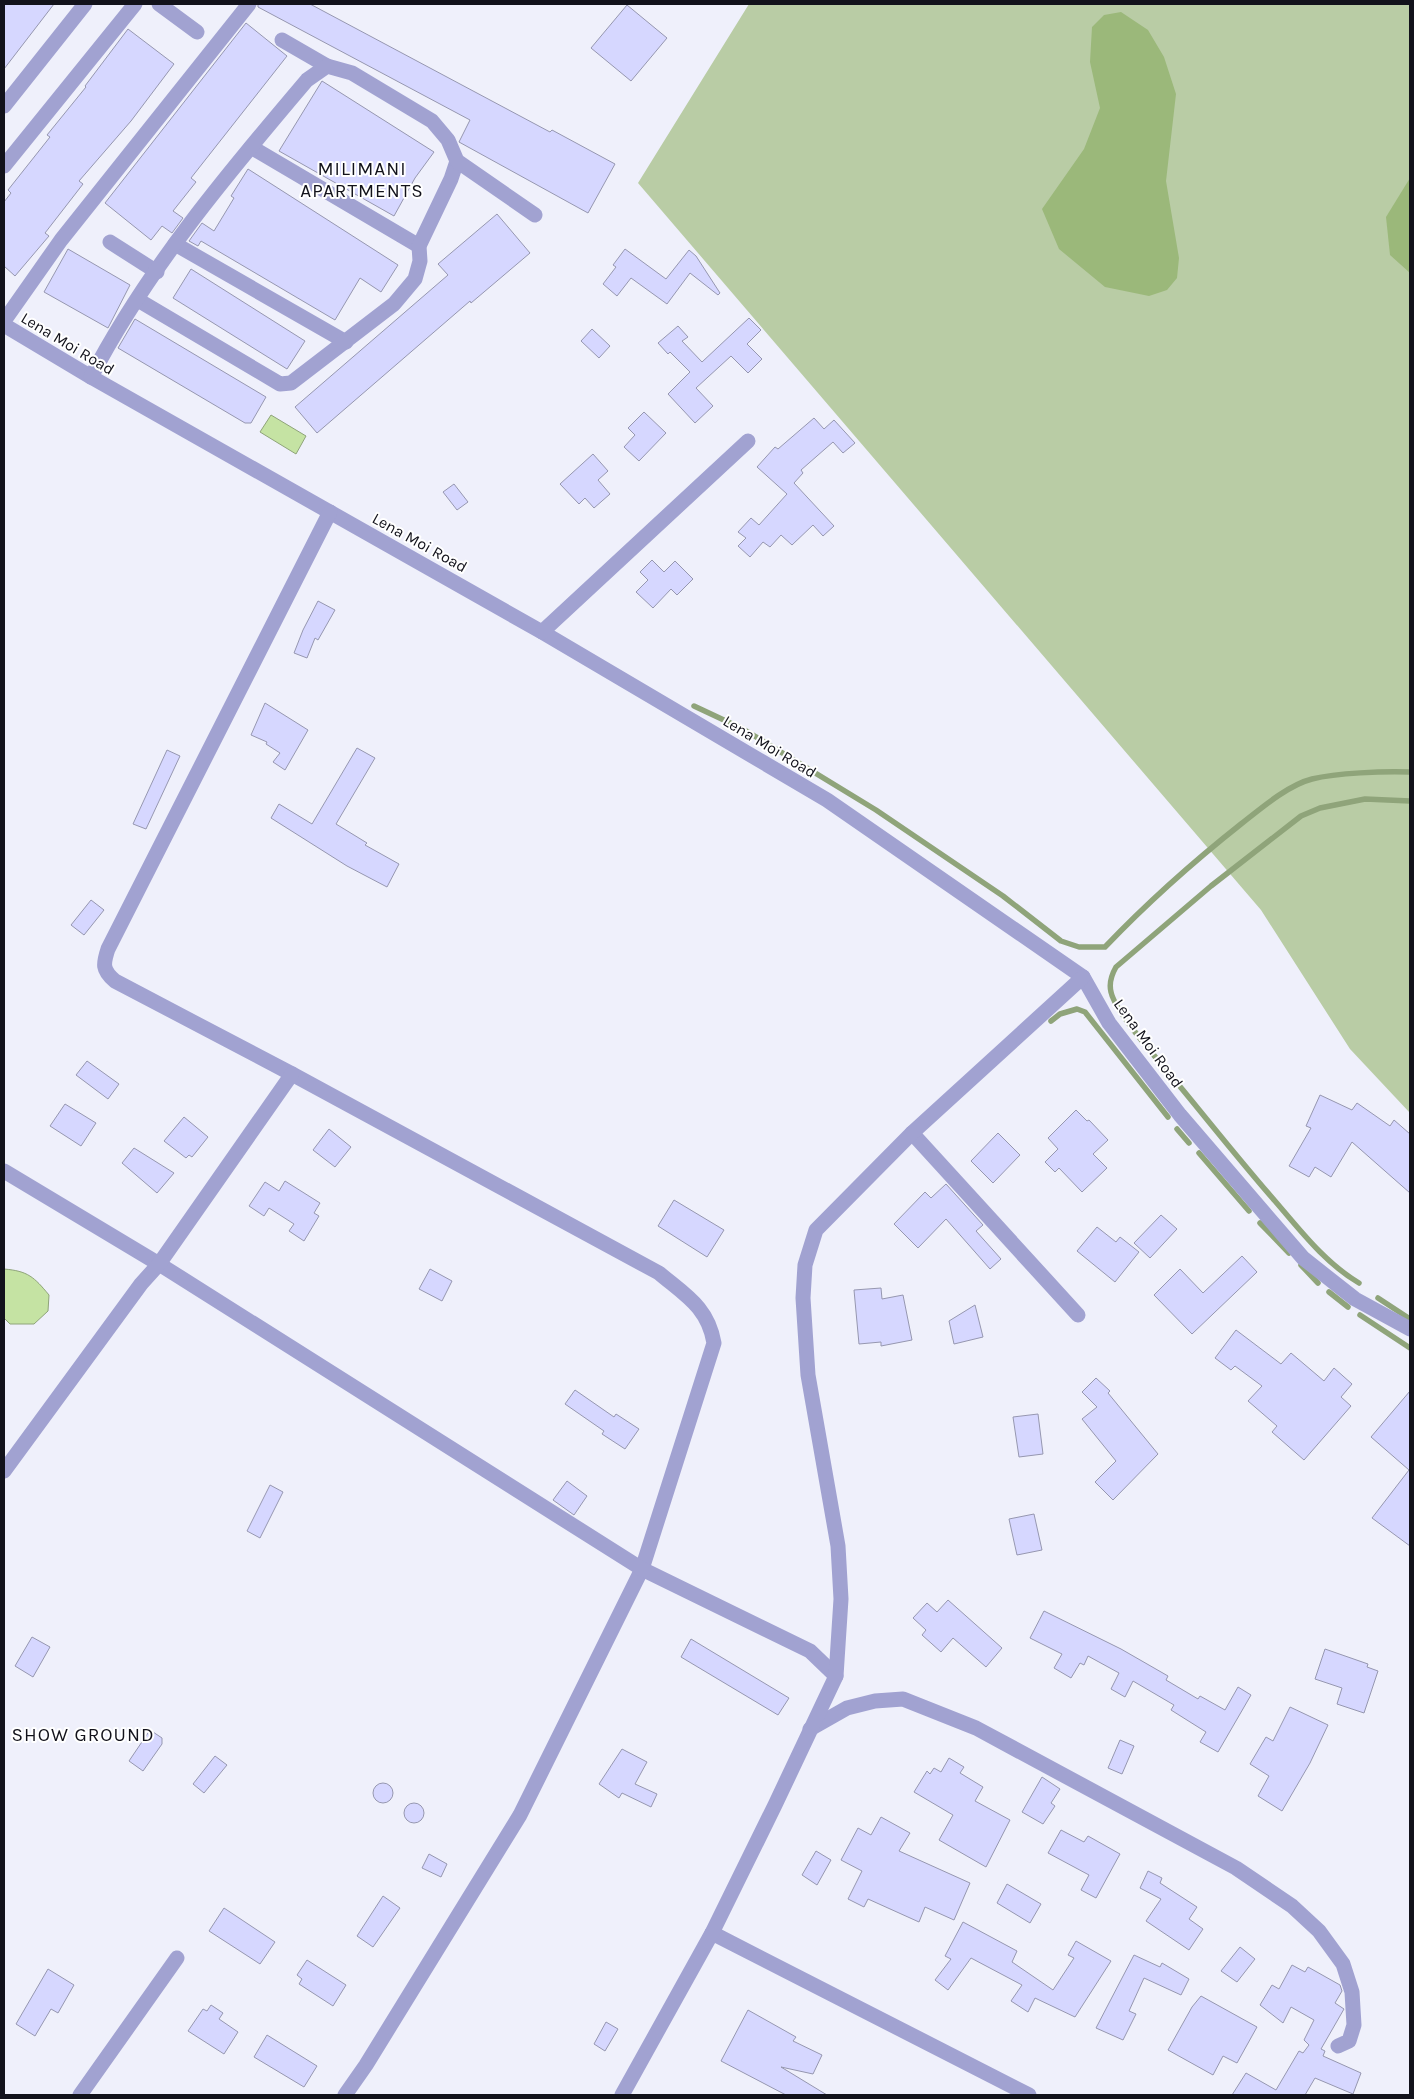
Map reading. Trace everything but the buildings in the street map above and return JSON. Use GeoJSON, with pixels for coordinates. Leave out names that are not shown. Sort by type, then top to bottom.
{"type":"FeatureCollection","features":[{"type":"Feature","properties":{"kind":"street"},"geometry":{"type":"LineString","coordinates":[[4,106],[85,4]]}},
{"type":"Feature","properties":{"kind":"street"},"geometry":{"type":"LineString","coordinates":[[4,166],[135,4]]}},
{"type":"Feature","properties":{"kind":"street"},"geometry":{"type":"LineString","coordinates":[[159,4],[197,32]]}},
{"type":"Feature","properties":{"kind":"street"},"geometry":{"type":"LineString","coordinates":[[4,321],[60,240],[248,4]]}},
{"type":"Feature","properties":{"kind":"street"},"geometry":{"type":"LineString","coordinates":[[282,40],[327,66],[352,73],[432,121],[448,140],[457,160],[535,216]]}},
{"type":"Feature","properties":{"kind":"street"},"geometry":{"type":"LineString","coordinates":[[91,377],[107,348],[191,220],[307,80],[327,66]]}},
{"type":"Feature","properties":{"kind":"street"},"geometry":{"type":"LineString","coordinates":[[251,147],[419,246]]}},
{"type":"Feature","properties":{"kind":"street"},"geometry":{"type":"LineString","coordinates":[[138,300],[280,384],[291,383],[394,304],[415,279],[420,261],[419,246],[451,179],[457,160]]}},
{"type":"Feature","properties":{"kind":"street"},"geometry":{"type":"LineString","coordinates":[[110,242],[157,272]]}},
{"type":"Feature","properties":{"kind":"street"},"geometry":{"type":"LineString","coordinates":[[175,244],[346,342]]}},
{"type":"Feature","properties":{"kind":"street","name":"Lena Moi Road"},"geometry":{"type":"LineString","coordinates":[[4,325],[91,377],[542,632],[827,800],[1083,977],[1109,1023],[1180,1115],[1303,1258],[1355,1299],[1410,1329]]}},
{"type":"Feature","properties":{"kind":"street"},"geometry":{"type":"LineString","coordinates":[[542,632],[748,441]]}},
{"type":"Feature","properties":{"kind":"street"},"geometry":{"type":"LineString","coordinates":[[330,512],[108,949],[103,964],[107,974],[115,981],[292,1074],[659,1273],[703,1312],[708,1319],[714,1343],[642,1569],[520,1815],[345,2095]]}},
{"type":"Feature","properties":{"kind":"street"},"geometry":{"type":"LineString","coordinates":[[622,2095],[712,1933],[836,1676],[841,1599],[838,1546],[808,1375],[803,1298],[805,1265],[816,1230],[912,1133],[1083,977]]}},
{"type":"Feature","properties":{"kind":"street"},"geometry":{"type":"LineString","coordinates":[[4,1471],[141,1284],[159,1264],[292,1074]]}},
{"type":"Feature","properties":{"kind":"street"},"geometry":{"type":"LineString","coordinates":[[912,1133],[1078,1315]]}},
{"type":"Feature","properties":{"kind":"street"},"geometry":{"type":"LineString","coordinates":[[4,1171],[159,1264],[642,1569],[810,1651],[836,1676]]}},
{"type":"Feature","properties":{"kind":"street"},"geometry":{"type":"LineString","coordinates":[[810,1729],[847,1708],[875,1701],[903,1699],[976,1728],[1236,1868],[1292,1906],[1319,1931],[1343,1964],[1352,1992],[1354,2025],[1349,2042],[1338,2046]]}},
{"type":"Feature","properties":{"kind":"street"},"geometry":{"type":"LineString","coordinates":[[712,1933],[1029,2095]]}},
{"type":"Feature","properties":{"kind":"street"},"geometry":{"type":"LineString","coordinates":[[80,2095],[177,1958]]}},
{"type":"Feature","properties":{"kind":"shaded area"},"geometry":{"type":"Polygon","coordinates":[[[749,4],[1410,4],[1410,1113],[1350,1049],[1261,910],[638,183],[749,4]]]}},
{"type":"Feature","properties":{"kind":"shaded area"},"geometry":{"type":"Polygon","coordinates":[[[1121,12],[1148,30],[1164,57],[1176,94],[1166,181],[1179,258],[1177,278],[1167,290],[1149,296],[1105,287],[1059,249],[1042,209],[1084,149],[1100,108],[1090,62],[1092,27],[1104,15],[1121,12]]]}},
{"type":"Feature","properties":{"kind":"shaded area"},"geometry":{"type":"Polygon","coordinates":[[[1410,178],[1410,273],[1390,255],[1386,217],[1410,178]]]}},
{"type":"Feature","properties":{"kind":"shaded area"},"geometry":{"type":"Polygon","coordinates":[[[271,415],[306,436],[296,454],[260,432],[271,415]]]}},
{"type":"Feature","properties":{"kind":"shaded area"},"geometry":{"type":"Polygon","coordinates":[[[4,1269],[25,1273],[49,1295],[48,1311],[34,1324],[10,1324],[4,1318],[4,1269]]]}},
{"type":"Feature","properties":{"kind":"waterway"},"geometry":{"type":"LineString","coordinates":[[694,706],[743,729],[876,810],[1003,896],[1061,941],[1079,947],[1105,947],[1154,898],[1206,853],[1265,805],[1293,786],[1312,779],[1334,775],[1410,772]]}},
{"type":"Feature","properties":{"kind":"waterway"},"geometry":{"type":"LineString","coordinates":[[1359,1283],[1324,1256],[1236,1155],[1129,1024],[1114,1001],[1110,989],[1116,967],[1211,886],[1301,816],[1320,808],[1365,799],[1410,801]]}},
{"type":"Feature","properties":{"kind":"waterway"},"geometry":{"type":"LineString","coordinates":[[1051,1021],[1060,1014],[1077,1009],[1085,1012],[1168,1117]]}},
{"type":"Feature","properties":{"kind":"waterway"},"geometry":{"type":"LineString","coordinates":[[1177,1129],[1189,1143]]}},
{"type":"Feature","properties":{"kind":"waterway"},"geometry":{"type":"LineString","coordinates":[[1199,1153],[1249,1211]]}},
{"type":"Feature","properties":{"kind":"waterway"},"geometry":{"type":"LineString","coordinates":[[1260,1223],[1289,1253]]}},
{"type":"Feature","properties":{"kind":"waterway"},"geometry":{"type":"LineString","coordinates":[[1301,1265],[1318,1283]]}},
{"type":"Feature","properties":{"kind":"waterway"},"geometry":{"type":"LineString","coordinates":[[1329,1292],[1348,1307]]}},
{"type":"Feature","properties":{"kind":"waterway"},"geometry":{"type":"LineString","coordinates":[[1378,1298],[1410,1319]]}},
{"type":"Feature","properties":{"kind":"waterway"},"geometry":{"type":"LineString","coordinates":[[1360,1315],[1410,1348]]}},
{"type":"Feature","properties":{"kind":"district","name":"MILIMANI APARTMENTS"},"geometry":{"type":"Point","coordinates":[362,179]}},
{"type":"Feature","properties":{"kind":"district","name":"SHOW GROUND"},"geometry":{"type":"Point","coordinates":[83,1734]}}]}
